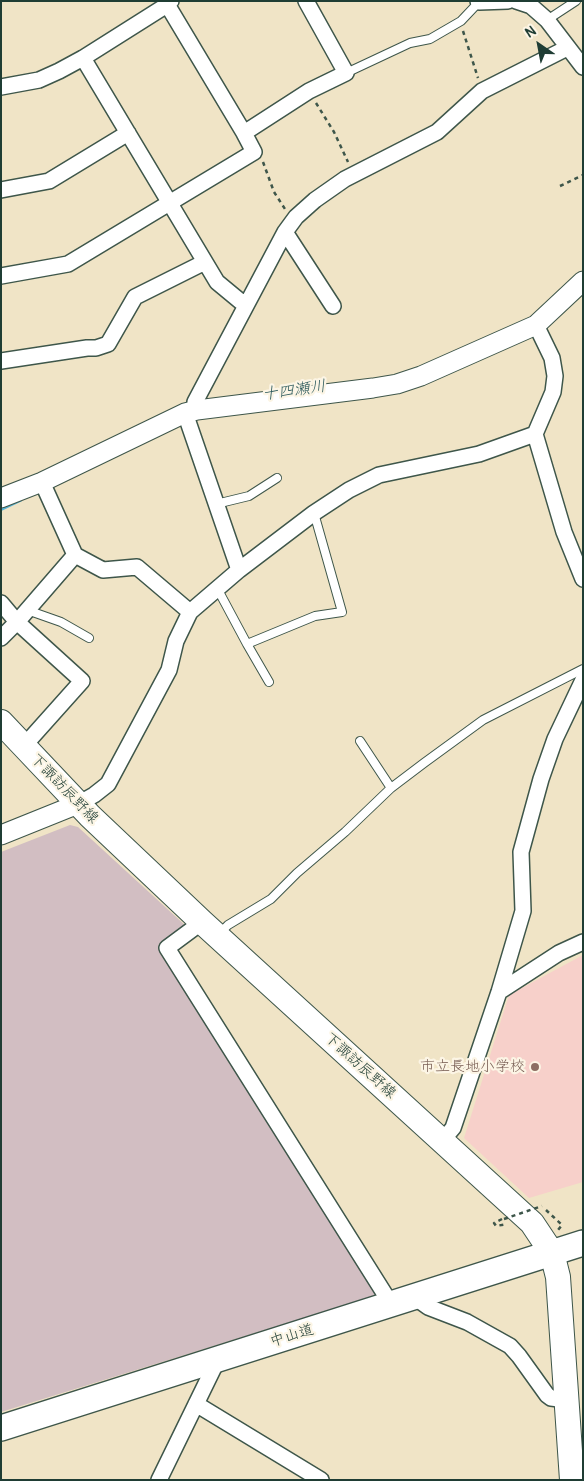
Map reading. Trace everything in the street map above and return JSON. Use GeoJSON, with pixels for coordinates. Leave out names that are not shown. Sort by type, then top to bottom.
{"type":"FeatureCollection","features":[{"type":"Feature","properties":{"kind":"highway","name":"中山道"},"geometry":{"type":"LineString","coordinates":[[1,1428],[402,1301],[554,1242],[583,1243]]}},
{"type":"Feature","properties":{"kind":"main road","name":"下諏訪辰野線"},"geometry":{"type":"LineString","coordinates":[[1,722],[78,804],[210,929],[554,1242],[572,1480]]}},
{"type":"Feature","properties":{"kind":"street"},"geometry":{"type":"LineString","coordinates":[[244,133],[309,91],[346,73],[306,1]]}},
{"type":"Feature","properties":{"kind":"street"},"geometry":{"type":"LineString","coordinates":[[481,2],[508,1]]}},
{"type":"Feature","properties":{"kind":"street"},"geometry":{"type":"LineString","coordinates":[[516,1],[531,6],[547,20],[583,67]]}},
{"type":"Feature","properties":{"kind":"street"},"geometry":{"type":"LineString","coordinates":[[1,87],[39,80],[59,71],[83,58],[168,3],[254,152],[68,264],[1,276]]}},
{"type":"Feature","properties":{"kind":"street"},"geometry":{"type":"LineString","coordinates":[[239,570],[216,504],[191,412],[289,226],[315,200],[344,179],[437,132],[482,92],[567,48]]}},
{"type":"Feature","properties":{"kind":"street"},"geometry":{"type":"LineString","coordinates":[[83,58],[217,282],[246,306]]}},
{"type":"Feature","properties":{"kind":"street"},"geometry":{"type":"LineString","coordinates":[[1,190],[49,181],[128,133]]}},
{"type":"Feature","properties":{"kind":"street"},"geometry":{"type":"LineString","coordinates":[[289,226],[333,306]]}},
{"type":"Feature","properties":{"kind":"street"},"geometry":{"type":"LineString","coordinates":[[1,361],[96,348],[108,344],[135,297],[205,262]]}},
{"type":"Feature","properties":{"kind":"street"},"geometry":{"type":"LineString","coordinates":[[1,498],[42,482],[191,412],[397,384],[421,376],[536,325],[583,281]]}},
{"type":"Feature","properties":{"kind":"street"},"geometry":{"type":"LineString","coordinates":[[536,325],[552,358],[555,376],[553,392],[535,434],[564,532],[583,579]]}},
{"type":"Feature","properties":{"kind":"street"},"geometry":{"type":"LineString","coordinates":[[1,835],[78,804],[108,784],[169,670],[176,641],[190,612],[239,570],[314,513],[349,490],[379,476],[479,454],[535,434]]}},
{"type":"Feature","properties":{"kind":"street"},"geometry":{"type":"LineString","coordinates":[[42,482],[75,555],[103,570],[137,566],[190,612]]}},
{"type":"Feature","properties":{"kind":"street"},"geometry":{"type":"LineString","coordinates":[[1,638],[75,555]]}},
{"type":"Feature","properties":{"kind":"street"},"geometry":{"type":"LineString","coordinates":[[1,603],[17,622],[82,681],[23,747]]}},
{"type":"Feature","properties":{"kind":"street"},"geometry":{"type":"LineString","coordinates":[[442,1141],[453,1128],[499,992],[523,911],[521,852],[541,779],[554,739],[583,680]]}},
{"type":"Feature","properties":{"kind":"street"},"geometry":{"type":"LineString","coordinates":[[210,929],[168,948],[402,1301],[428,1306],[467,1322],[510,1346],[547,1395],[551,1398],[567,1400]]}},
{"type":"Feature","properties":{"kind":"street"},"geometry":{"type":"LineString","coordinates":[[499,992],[559,953],[583,942]]}},
{"type":"Feature","properties":{"kind":"street"},"geometry":{"type":"LineString","coordinates":[[159,1480],[218,1359]]}},
{"type":"Feature","properties":{"kind":"street"},"geometry":{"type":"LineString","coordinates":[[196,1404],[321,1480]]}},
{"type":"Feature","properties":{"kind":"lane"},"geometry":{"type":"LineString","coordinates":[[547,20],[576,1]]}},
{"type":"Feature","properties":{"kind":"lane"},"geometry":{"type":"LineString","coordinates":[[346,73],[410,43],[430,39],[460,21],[481,2]]}},
{"type":"Feature","properties":{"kind":"lane"},"geometry":{"type":"LineString","coordinates":[[216,504],[249,496],[277,478]]}},
{"type":"Feature","properties":{"kind":"lane"},"geometry":{"type":"LineString","coordinates":[[247,644],[315,616],[342,612],[314,513]]}},
{"type":"Feature","properties":{"kind":"lane"},"geometry":{"type":"LineString","coordinates":[[217,588],[269,682]]}},
{"type":"Feature","properties":{"kind":"lane"},"geometry":{"type":"LineString","coordinates":[[27,610],[61,622],[89,638]]}},
{"type":"Feature","properties":{"kind":"lane"},"geometry":{"type":"LineString","coordinates":[[210,929],[228,925],[271,899],[391,788],[483,720],[583,668]]}},
{"type":"Feature","properties":{"kind":"lane"},"geometry":{"type":"LineString","coordinates":[[360,742],[391,788]]}},
{"type":"Feature","properties":{"kind":"path"},"geometry":{"type":"LineString","coordinates":[[460,21],[482,92]]}},
{"type":"Feature","properties":{"kind":"path"},"geometry":{"type":"LineString","coordinates":[[309,91],[334,132],[355,174]]}},
{"type":"Feature","properties":{"kind":"path"},"geometry":{"type":"LineString","coordinates":[[254,152],[259,155],[289,226]]}},
{"type":"Feature","properties":{"kind":"path"},"geometry":{"type":"LineString","coordinates":[[560,186],[583,175]]}},
{"type":"Feature","properties":{"kind":"path"},"geometry":{"type":"LineString","coordinates":[[508,1224],[496,1226],[494,1223],[542,1206],[562,1225],[554,1242]]}},
{"type":"Feature","properties":{"kind":"shaded area"},"geometry":{"type":"Polygon","coordinates":[[[70,825],[78,827],[187,927],[161,945],[381,1294],[1,1412],[1,852],[70,825]]]}},
{"type":"Feature","properties":{"kind":"shaded area","name":"市立長地小学校"},"geometry":{"type":"Polygon","coordinates":[[[583,955],[583,1182],[529,1198],[464,1138],[509,995],[583,955]]]}},
{"type":"Feature","properties":{"kind":"waterway","name":"十四瀬川"},"geometry":{"type":"LineString","coordinates":[[1,509],[20,500]]}},
{"type":"Feature","properties":{"kind":"place","name":"市立長地小学校"},"geometry":{"type":"Point","coordinates":[535,1067]}}]}
